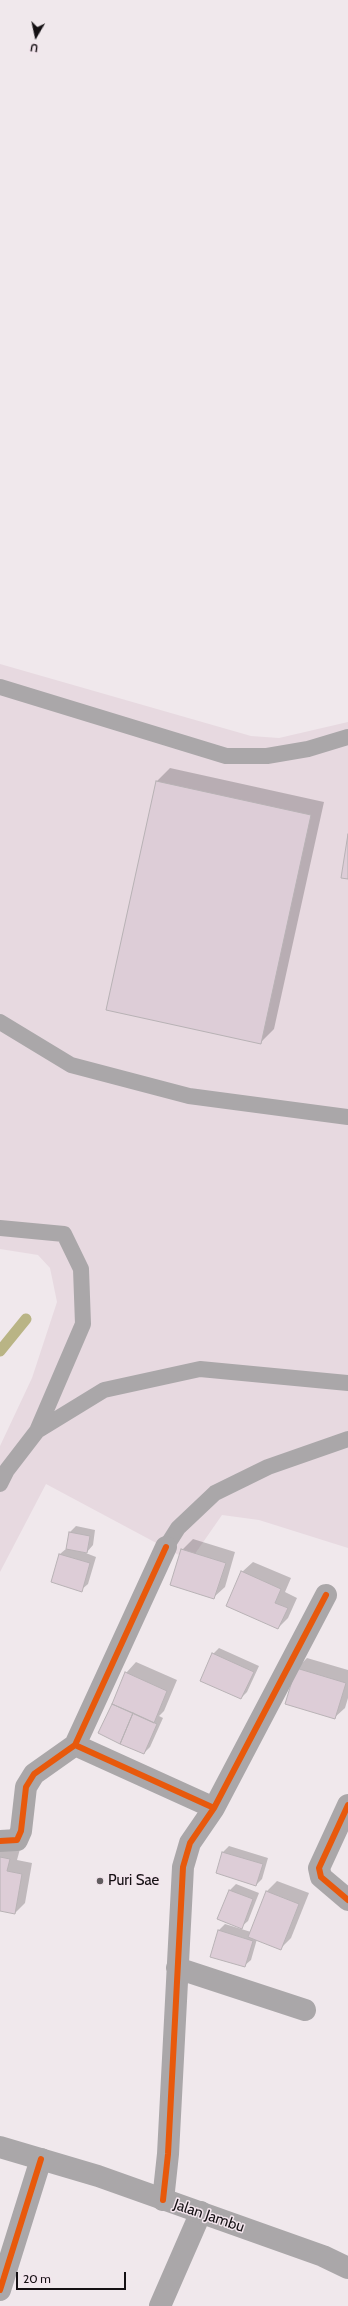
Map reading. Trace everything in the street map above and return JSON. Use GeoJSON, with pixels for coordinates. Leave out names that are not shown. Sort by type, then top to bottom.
{"type":"FeatureCollection","features":[{"type":"Feature","properties":{"kind":"street"},"geometry":{"type":"LineString","coordinates":[[0,1842],[17,1840],[21,1831],[26,1787],[34,1774],[75,1745],[166,1547]]}},
{"type":"Feature","properties":{"kind":"street"},"geometry":{"type":"LineString","coordinates":[[163,2200],[168,2154],[183,1867],[190,1842],[214,1808],[326,1595]]}},
{"type":"Feature","properties":{"kind":"street"},"geometry":{"type":"LineString","coordinates":[[75,1745],[214,1808]]}},
{"type":"Feature","properties":{"kind":"street"},"geometry":{"type":"LineString","coordinates":[[348,1805],[319,1868],[321,1877],[348,1900]]}},
{"type":"Feature","properties":{"kind":"street"},"geometry":{"type":"LineString","coordinates":[[177,1968],[305,2010]]}},
{"type":"Feature","properties":{"kind":"street","name":"Jalan Jambu"},"geometry":{"type":"LineString","coordinates":[[0,2147],[98,2176],[323,2256],[348,2268]]}},
{"type":"Feature","properties":{"kind":"street"},"geometry":{"type":"LineString","coordinates":[[0,2290],[41,2159]]}},
{"type":"Feature","properties":{"kind":"street"},"geometry":{"type":"LineString","coordinates":[[160,2306],[201,2212]]}},
{"type":"Feature","properties":{"kind":"lane"},"geometry":{"type":"LineString","coordinates":[[0,687],[226,756],[267,756],[308,749],[348,737]]}},
{"type":"Feature","properties":{"kind":"lane"},"geometry":{"type":"LineString","coordinates":[[0,1022],[71,1065],[189,1096],[348,1118]]}},
{"type":"Feature","properties":{"kind":"lane"},"geometry":{"type":"LineString","coordinates":[[0,1228],[64,1234],[81,1270],[83,1324],[37,1431],[7,1470],[0,1484]]}},
{"type":"Feature","properties":{"kind":"lane"},"geometry":{"type":"LineString","coordinates":[[37,1431],[104,1390],[200,1369],[348,1382]]}},
{"type":"Feature","properties":{"kind":"lane"},"geometry":{"type":"LineString","coordinates":[[166,1547],[178,1528],[215,1493],[268,1467],[348,1439]]}},
{"type":"Feature","properties":{"kind":"shaded area"},"geometry":{"type":"Polygon","coordinates":[[[0,664],[251,736],[279,738],[348,722],[348,1548],[259,1520],[222,1515],[190,1561],[46,1484],[0,1572],[0,1446],[32,1378],[57,1302],[50,1268],[38,1255],[0,1249],[0,664]]]}},
{"type":"Feature","properties":{"kind":"building"},"geometry":{"type":"Polygon","coordinates":[[[156,781],[311,815],[261,1044],[106,1010],[156,781]]]}},
{"type":"Feature","properties":{"kind":"building"},"geometry":{"type":"Polygon","coordinates":[[[348,834],[348,879],[341,878],[348,834]]]}},
{"type":"Feature","properties":{"kind":"building"},"geometry":{"type":"Polygon","coordinates":[[[69,1532],[90,1536],[87,1553],[66,1549],[69,1532]]]}},
{"type":"Feature","properties":{"kind":"building"},"geometry":{"type":"Polygon","coordinates":[[[181,1549],[226,1563],[214,1599],[170,1585],[181,1549]]]}},
{"type":"Feature","properties":{"kind":"building"},"geometry":{"type":"Polygon","coordinates":[[[59,1554],[90,1563],[82,1592],[51,1582],[59,1554]]]}},
{"type":"Feature","properties":{"kind":"building"},"geometry":{"type":"Polygon","coordinates":[[[241,1571],[281,1589],[275,1603],[288,1608],[278,1629],[226,1606],[241,1571]]]}},
{"type":"Feature","properties":{"kind":"building"},"geometry":{"type":"Polygon","coordinates":[[[212,1653],[254,1672],[241,1699],[200,1681],[212,1653]]]}},
{"type":"Feature","properties":{"kind":"building"},"geometry":{"type":"Polygon","coordinates":[[[296,1668],[346,1683],[335,1719],[285,1704],[296,1668]]]}},
{"type":"Feature","properties":{"kind":"building"},"geometry":{"type":"Polygon","coordinates":[[[125,1672],[167,1691],[154,1723],[112,1704],[125,1672]]]}},
{"type":"Feature","properties":{"kind":"building"},"geometry":{"type":"Polygon","coordinates":[[[112,1704],[133,1713],[120,1744],[98,1733],[112,1704]]]}},
{"type":"Feature","properties":{"kind":"building"},"geometry":{"type":"Polygon","coordinates":[[[133,1713],[157,1724],[144,1754],[120,1744],[133,1713]]]}},
{"type":"Feature","properties":{"kind":"building"},"geometry":{"type":"Polygon","coordinates":[[[222,1852],[263,1864],[256,1886],[216,1873],[222,1852]]]}},
{"type":"Feature","properties":{"kind":"building"},"geometry":{"type":"Polygon","coordinates":[[[0,1857],[10,1859],[7,1871],[22,1874],[15,1914],[0,1911],[0,1857]]]}},
{"type":"Feature","properties":{"kind":"building"},"geometry":{"type":"Polygon","coordinates":[[[229,1890],[253,1899],[242,1929],[217,1919],[229,1890]]]}},
{"type":"Feature","properties":{"kind":"building"},"geometry":{"type":"Polygon","coordinates":[[[266,1891],[299,1904],[281,1950],[248,1937],[266,1891]]]}},
{"type":"Feature","properties":{"kind":"building"},"geometry":{"type":"Polygon","coordinates":[[[218,1930],[253,1941],[245,1967],[210,1957],[218,1930]]]}},
{"type":"Feature","properties":{"kind":"waterway"},"geometry":{"type":"LineString","coordinates":[[0,1351],[26,1319]]}},
{"type":"Feature","properties":{"kind":"cycle path"},"geometry":{"type":"LineString","coordinates":[[75,1745],[166,1547]]}},
{"type":"Feature","properties":{"kind":"cycle path"},"geometry":{"type":"LineString","coordinates":[[163,2200],[168,2154],[183,1867],[190,1843],[214,1808],[326,1595]]}},
{"type":"Feature","properties":{"kind":"cycle path"},"geometry":{"type":"LineString","coordinates":[[0,1841],[17,1840],[21,1831],[26,1787],[34,1774],[75,1745],[214,1808]]}},
{"type":"Feature","properties":{"kind":"cycle path"},"geometry":{"type":"LineString","coordinates":[[348,1805],[319,1868],[321,1877],[348,1900]]}},
{"type":"Feature","properties":{"kind":"cycle path"},"geometry":{"type":"LineString","coordinates":[[0,2290],[41,2159]]}},
{"type":"Feature","properties":{"kind":"place","name":"Puri Sae"},"geometry":{"type":"Point","coordinates":[100,1881]}}]}
